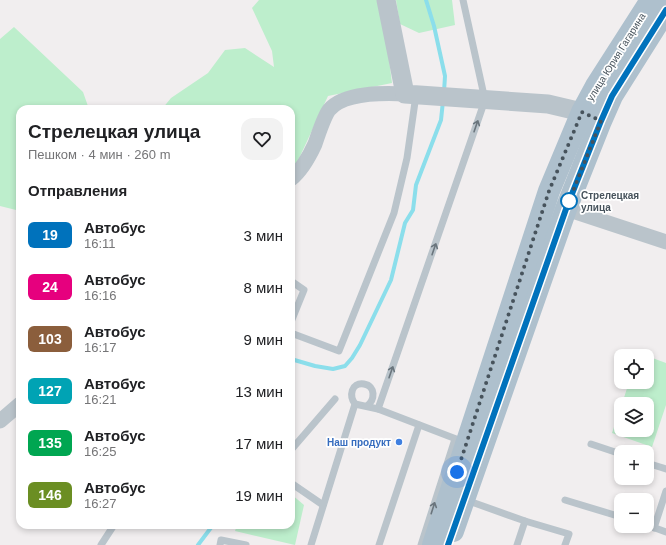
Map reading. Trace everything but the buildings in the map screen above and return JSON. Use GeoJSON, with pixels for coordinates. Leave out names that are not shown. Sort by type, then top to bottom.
{"type":"FeatureCollection","features":[{"type":"Feature","properties":{"kind":"main road","name":"улица Юрия Гагарина"},"geometry":{"type":"LineString","coordinates":[[448,545],[566,209],[591,117],[596,86],[651,0]]}},
{"type":"Feature","properties":{"kind":"main road","name":"улица Юрия Гагарина"},"geometry":{"type":"LineString","coordinates":[[433,545],[460,441],[549,191],[591,117],[616,90],[666,10]]}},
{"type":"Feature","properties":{"kind":"street"},"geometry":{"type":"LineString","coordinates":[[386,0],[418,95]]}},
{"type":"Feature","properties":{"kind":"street"},"geometry":{"type":"LineString","coordinates":[[295,176],[309,156],[329,110],[340,101],[358,97],[383,93],[548,104],[591,117]]}},
{"type":"Feature","properties":{"kind":"street"},"geometry":{"type":"LineString","coordinates":[[566,209],[666,242]]}},
{"type":"Feature","properties":{"kind":"street"},"geometry":{"type":"LineString","coordinates":[[0,421],[16,407]]}},
{"type":"Feature","properties":{"kind":"lane"},"geometry":{"type":"LineString","coordinates":[[378,409],[485,100],[464,0]]}},
{"type":"Feature","properties":{"kind":"lane"},"geometry":{"type":"LineString","coordinates":[[295,334],[339,351],[394,213],[407,158],[418,95]]}},
{"type":"Feature","properties":{"kind":"lane"},"geometry":{"type":"LineString","coordinates":[[295,284],[304,290],[295,312]]}},
{"type":"Feature","properties":{"kind":"lane"},"geometry":{"type":"LineString","coordinates":[[367,406],[374,397],[373,391],[369,386],[364,384],[358,385],[353,388],[351,393],[351,399],[355,404],[378,409],[460,441],[421,545]]}},
{"type":"Feature","properties":{"kind":"lane"},"geometry":{"type":"LineString","coordinates":[[295,445],[335,399]]}},
{"type":"Feature","properties":{"kind":"lane"},"geometry":{"type":"LineString","coordinates":[[311,545],[355,404]]}},
{"type":"Feature","properties":{"kind":"lane"},"geometry":{"type":"LineString","coordinates":[[379,545],[419,425]]}},
{"type":"Feature","properties":{"kind":"lane"},"geometry":{"type":"LineString","coordinates":[[591,444],[614,452]]}},
{"type":"Feature","properties":{"kind":"lane"},"geometry":{"type":"LineString","coordinates":[[654,465],[666,469]]}},
{"type":"Feature","properties":{"kind":"lane"},"geometry":{"type":"LineString","coordinates":[[295,486],[323,506]]}},
{"type":"Feature","properties":{"kind":"lane"},"geometry":{"type":"LineString","coordinates":[[654,520],[666,491]]}},
{"type":"Feature","properties":{"kind":"lane"},"geometry":{"type":"LineString","coordinates":[[464,499],[525,521],[568,534],[565,545]]}},
{"type":"Feature","properties":{"kind":"lane"},"geometry":{"type":"LineString","coordinates":[[565,500],[614,515]]}},
{"type":"Feature","properties":{"kind":"lane"},"geometry":{"type":"LineString","coordinates":[[517,545],[525,521]]}},
{"type":"Feature","properties":{"kind":"lane"},"geometry":{"type":"LineString","coordinates":[[654,528],[666,532]]}},
{"type":"Feature","properties":{"kind":"lane"},"geometry":{"type":"LineString","coordinates":[[102,545],[112,529]]}},
{"type":"Feature","properties":{"kind":"lane"},"geometry":{"type":"LineString","coordinates":[[220,545],[221,540],[246,545]]}},
{"type":"Feature","properties":{"kind":"green space"},"geometry":{"type":"Polygon","coordinates":[[[259,0],[378,0],[386,36],[392,83],[328,96],[295,167],[295,105],[165,105],[171,98],[208,73],[225,50],[245,48],[274,67],[272,51],[252,8],[259,0]]]}},
{"type":"Feature","properties":{"kind":"green space"},"geometry":{"type":"Polygon","coordinates":[[[396,0],[452,0],[455,25],[419,33],[400,24],[396,0]]]}},
{"type":"Feature","properties":{"kind":"green space"},"geometry":{"type":"Polygon","coordinates":[[[14,27],[83,92],[88,105],[16,105],[16,210],[0,206],[0,39],[14,27]]]}},
{"type":"Feature","properties":{"kind":"green space"},"geometry":{"type":"Polygon","coordinates":[[[654,359],[666,363],[666,405],[653,445],[646,445],[623,437],[654,437],[654,397],[624,397],[627,389],[654,389],[654,359]]]}},
{"type":"Feature","properties":{"kind":"green space"},"geometry":{"type":"Polygon","coordinates":[[[295,497],[304,505],[295,545],[235,531],[236,529],[295,529],[295,497]]]}},
{"type":"Feature","properties":{"kind":"waterway"},"geometry":{"type":"LineString","coordinates":[[426,0],[434,26],[445,76],[444,92]]}},
{"type":"Feature","properties":{"kind":"waterway"},"geometry":{"type":"LineString","coordinates":[[295,360],[333,369],[345,366],[360,345],[391,280],[405,223],[413,210],[416,185],[441,120],[443,101]]}},
{"type":"Feature","properties":{"kind":"waterway"},"geometry":{"type":"LineString","coordinates":[[198,545],[210,529]]}},
{"type":"Feature","properties":{"kind":"bus line","name":"19"},"geometry":{"type":"LineString","coordinates":[[448,545],[566,209],[601,121],[612,96],[666,10]]}},
{"type":"Feature","properties":{"kind":"place","name":"Стрелецкая улица"},"geometry":{"type":"Point","coordinates":[569,201]}},
{"type":"Feature","properties":{"kind":"place","name":"Наш продукт"},"geometry":{"type":"Point","coordinates":[399,442]}},
{"type":"Feature","properties":{"kind":"route"},"geometry":{"type":"LineString","coordinates":[[457,472],[549,191],[582,112],[601,121],[569,201]]}}]}
